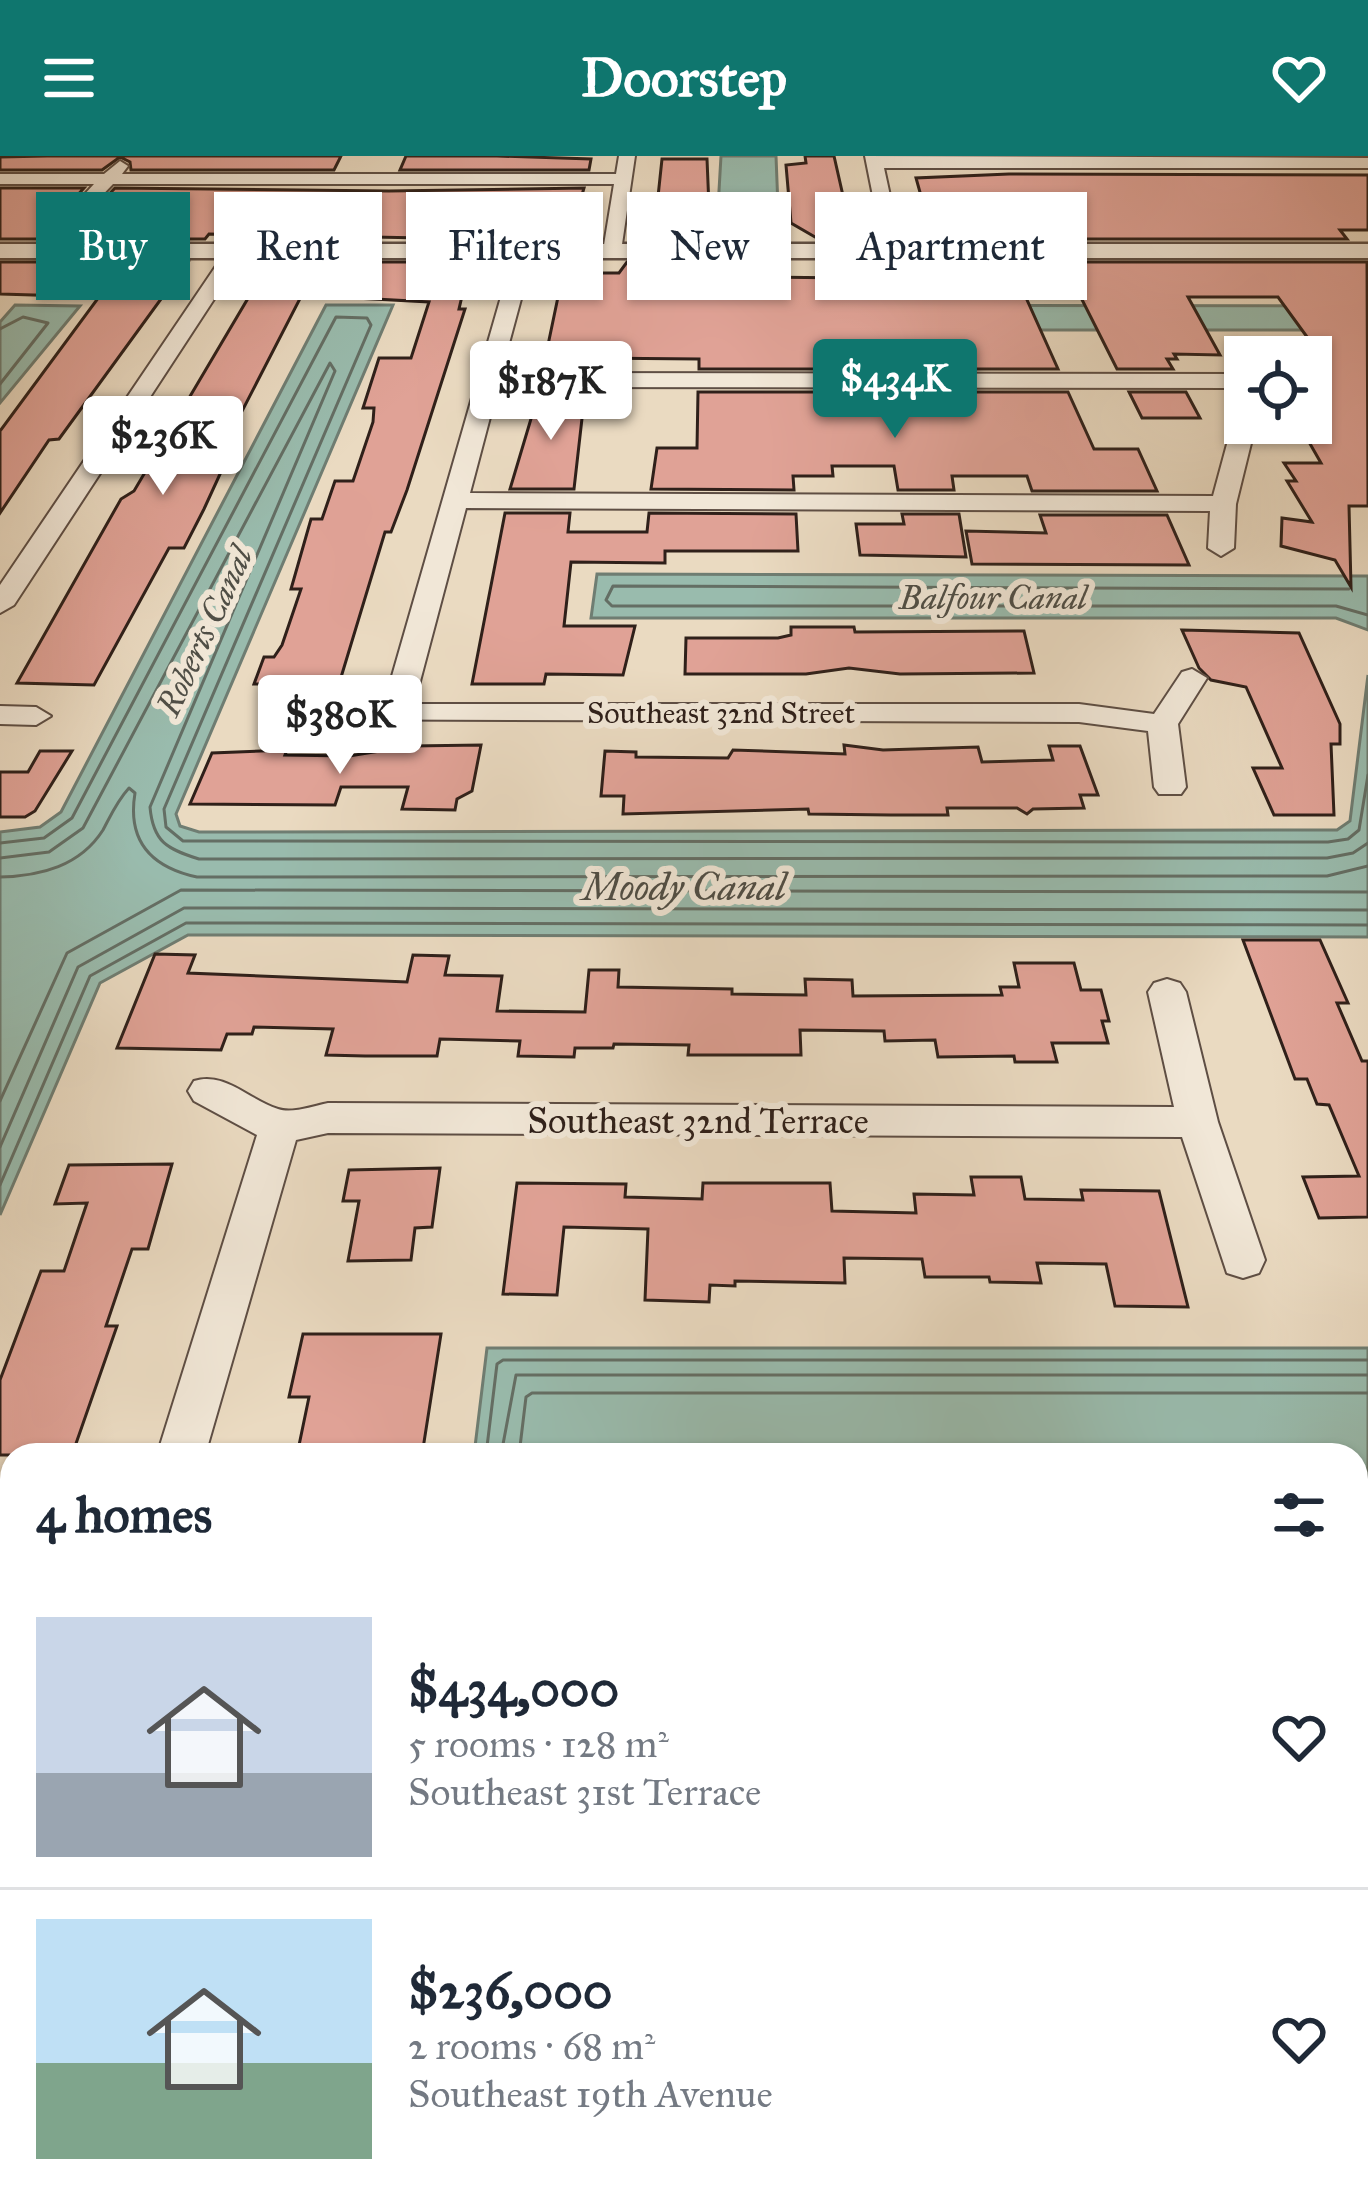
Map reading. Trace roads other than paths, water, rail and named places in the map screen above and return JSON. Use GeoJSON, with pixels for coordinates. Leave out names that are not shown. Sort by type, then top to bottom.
{"type":"FeatureCollection","features":[{"type":"Feature","properties":{"kind":"street"},"geometry":{"type":"LineString","coordinates":[[98,192],[129,156]]}},
{"type":"Feature","properties":{"kind":"street"},"geometry":{"type":"LineString","coordinates":[[366,179],[380,156]]}},
{"type":"Feature","properties":{"kind":"street"},"geometry":{"type":"LineString","coordinates":[[612,256],[627,156]]}},
{"type":"Feature","properties":{"kind":"street"},"geometry":{"type":"LineString","coordinates":[[881,192],[874,159],[1368,163]]}},
{"type":"Feature","properties":{"kind":"street"},"geometry":{"type":"LineString","coordinates":[[0,178],[623,179]]}},
{"type":"Feature","properties":{"kind":"street"},"geometry":{"type":"LineString","coordinates":[[0,251],[36,256]]}},
{"type":"Feature","properties":{"kind":"street"},"geometry":{"type":"LineString","coordinates":[[1087,256],[1338,256],[1368,251]]}},
{"type":"Feature","properties":{"kind":"street"},"geometry":{"type":"LineString","coordinates":[[0,262],[36,256]]}},
{"type":"Feature","properties":{"kind":"street"},"geometry":{"type":"LineString","coordinates":[[603,256],[815,256]]}},
{"type":"Feature","properties":{"kind":"street"},"geometry":{"type":"LineString","coordinates":[[1338,256],[1368,261]]}},
{"type":"Feature","properties":{"kind":"street"},"geometry":{"type":"LineString","coordinates":[[0,605],[214,284]]}},
{"type":"Feature","properties":{"kind":"street"},"geometry":{"type":"LineString","coordinates":[[397,712],[511,300]]}},
{"type":"Feature","properties":{"kind":"street"},"geometry":{"type":"LineString","coordinates":[[490,380],[1224,381]]}},
{"type":"Feature","properties":{"kind":"street"},"geometry":{"type":"LineString","coordinates":[[1221,548],[1222,503],[1239,444]]}},
{"type":"Feature","properties":{"kind":"street"},"geometry":{"type":"LineString","coordinates":[[457,500],[1222,503]]}},
{"type":"Feature","properties":{"kind":"street"},"geometry":{"type":"LineString","coordinates":[[1170,787],[1163,724],[1192,677]]}},
{"type":"Feature","properties":{"kind":"street","name":"Southeast 32nd Street"},"geometry":{"type":"LineString","coordinates":[[278,713],[1079,713],[1163,724]]}},
{"type":"Feature","properties":{"kind":"street"},"geometry":{"type":"LineString","coordinates":[[0,716],[36,716]]}},
{"type":"Feature","properties":{"kind":"street"},"geometry":{"type":"LineString","coordinates":[[1167,992],[1198,1123],[1243,1260]]}},
{"type":"Feature","properties":{"kind":"street"},"geometry":{"type":"LineString","coordinates":[[185,1443],[279,1128],[208,1091]]}},
{"type":"Feature","properties":{"kind":"street","name":"Southeast 32nd Terrace"},"geometry":{"type":"LineString","coordinates":[[279,1128],[328,1118],[1198,1123]]}},
{"type":"Feature","properties":{"kind":"water"},"geometry":{"type":"Polygon","coordinates":[[[721,156],[776,156],[777,192],[719,192],[721,156]]]}},
{"type":"Feature","properties":{"kind":"water"},"geometry":{"type":"Polygon","coordinates":[[[15,305],[80,306],[0,403],[0,322],[15,305]]]}},
{"type":"Feature","properties":{"kind":"water"},"geometry":{"type":"Polygon","coordinates":[[[326,305],[393,305],[176,814],[180,826],[199,832],[1337,830],[1350,821],[1368,675],[1368,937],[188,935],[100,983],[0,1215],[0,832],[40,827],[61,812],[326,305]]]}},
{"type":"Feature","properties":{"kind":"water"},"geometry":{"type":"Polygon","coordinates":[[[634,305],[1368,306],[1368,330],[632,330],[634,305]]]}},
{"type":"Feature","properties":{"kind":"water","name":"Balfour Canal"},"geometry":{"type":"Polygon","coordinates":[[[597,574],[1368,576],[1368,630],[1336,618],[591,618],[597,574]]]}},
{"type":"Feature","properties":{"kind":"water"},"geometry":{"type":"Polygon","coordinates":[[[487,1348],[1368,1348],[1368,1443],[475,1443],[487,1348]]]}},
{"type":"Feature","properties":{"kind":"water label","name":"Roberts Canal"},"geometry":{"type":"Point","coordinates":[204,631]}},
{"type":"Feature","properties":{"kind":"water label","name":"Moody Canal"},"geometry":{"type":"Point","coordinates":[684,886]}}]}
